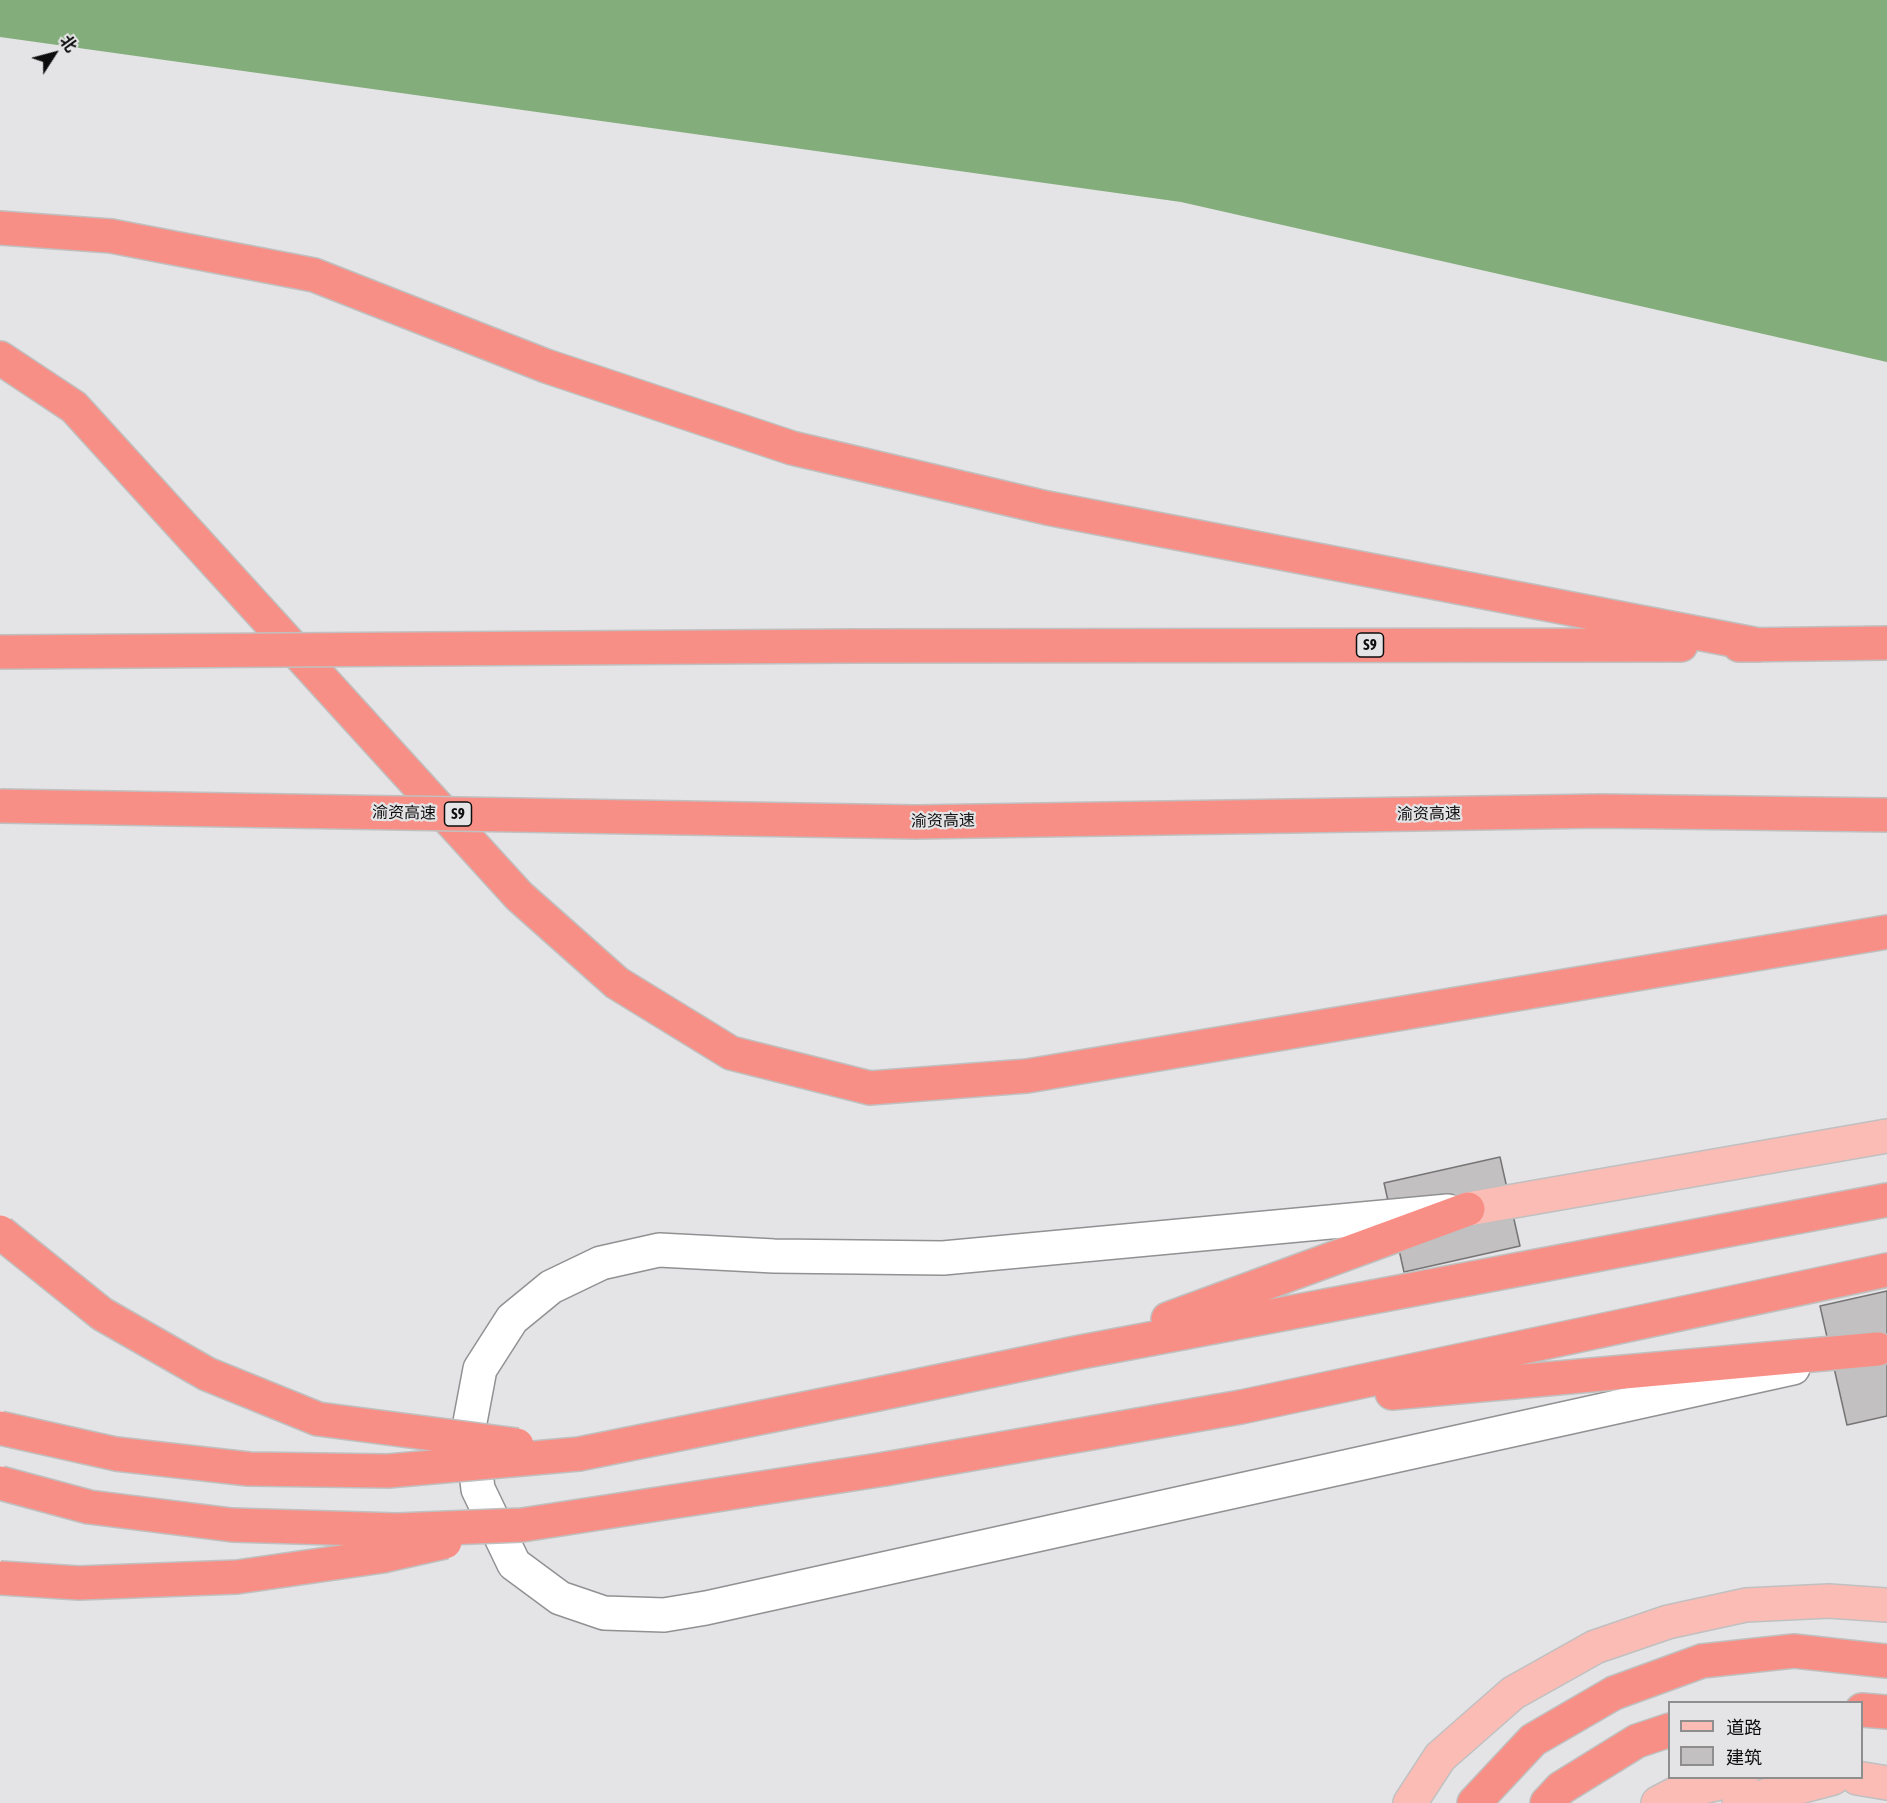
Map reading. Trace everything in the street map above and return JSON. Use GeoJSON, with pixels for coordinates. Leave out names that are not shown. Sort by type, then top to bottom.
{"type":"FeatureCollection","features":[{"type":"Feature","properties":{"kind":"highway"},"geometry":{"type":"LineString","coordinates":[[0,228],[111,236],[314,275],[546,366],[792,448],[1023,503],[1759,645]]}},
{"type":"Feature","properties":{"kind":"highway"},"geometry":{"type":"LineString","coordinates":[[0,358],[74,407],[519,896],[617,983],[731,1053],[870,1088],[1027,1076],[1887,932]]}},
{"type":"Feature","properties":{"kind":"highway","name":"S9"},"geometry":{"type":"LineString","coordinates":[[0,652],[852,646],[1887,643]]}},
{"type":"Feature","properties":{"kind":"highway","name":"渝资高速"},"geometry":{"type":"LineString","coordinates":[[0,806],[916,822],[1601,811],[1887,815]]}},
{"type":"Feature","properties":{"kind":"highway"},"geometry":{"type":"LineString","coordinates":[[0,1428],[116,1454],[249,1469],[388,1471],[579,1454],[1081,1352],[1887,1200]]}},
{"type":"Feature","properties":{"kind":"highway"},"geometry":{"type":"LineString","coordinates":[[1081,1352],[1468,1209]]}},
{"type":"Feature","properties":{"kind":"highway"},"geometry":{"type":"LineString","coordinates":[[0,1232],[102,1314],[207,1374],[318,1419],[579,1454]]}},
{"type":"Feature","properties":{"kind":"highway"},"geometry":{"type":"LineString","coordinates":[[0,1578],[79,1583],[237,1576],[383,1557],[522,1525],[885,1469],[1241,1407],[1887,1270]]}},
{"type":"Feature","properties":{"kind":"highway"},"geometry":{"type":"LineString","coordinates":[[1241,1407],[1882,1348]]}},
{"type":"Feature","properties":{"kind":"highway"},"geometry":{"type":"LineString","coordinates":[[0,1483],[89,1507],[232,1525],[397,1530],[522,1525]]}},
{"type":"Feature","properties":{"kind":"highway"},"geometry":{"type":"LineString","coordinates":[[1474,1803],[1533,1740],[1614,1693],[1702,1661],[1794,1651],[1887,1661]]}},
{"type":"Feature","properties":{"kind":"highway"},"geometry":{"type":"LineString","coordinates":[[1863,1710],[1887,1712]]}},
{"type":"Feature","properties":{"kind":"highway"},"geometry":{"type":"LineString","coordinates":[[1547,1803],[1561,1788],[1637,1741],[1668,1731]]}},
{"type":"Feature","properties":{"kind":"main road"},"geometry":{"type":"LineString","coordinates":[[1468,1209],[1887,1136]]}},
{"type":"Feature","properties":{"kind":"main road"},"geometry":{"type":"LineString","coordinates":[[1404,1803],[1440,1757],[1513,1694],[1595,1647],[1668,1622],[1746,1605],[1829,1601],[1887,1605]]}},
{"type":"Feature","properties":{"kind":"main road"},"geometry":{"type":"LineString","coordinates":[[1410,1803],[1440,1757]]}},
{"type":"Feature","properties":{"kind":"main road"},"geometry":{"type":"LineString","coordinates":[[1658,1803],[1677,1793],[1737,1779]]}},
{"type":"Feature","properties":{"kind":"main road"},"geometry":{"type":"LineString","coordinates":[[1738,1803],[1829,1779]]}},
{"type":"Feature","properties":{"kind":"main road"},"geometry":{"type":"LineString","coordinates":[[1863,1779],[1887,1783]]}},
{"type":"Feature","properties":{"kind":"lane"},"geometry":{"type":"LineString","coordinates":[[1468,1209],[943,1258],[774,1256],[659,1250],[601,1263],[551,1287],[512,1319],[480,1369],[470,1422],[478,1489],[514,1564],[560,1598],[604,1613],[664,1615],[706,1608],[1882,1348]]}},
{"type":"Feature","properties":{"kind":"green space"},"geometry":{"type":"Polygon","coordinates":[[[0,0],[1887,0],[1887,362],[1181,202],[0,37],[0,0]]]}},
{"type":"Feature","properties":{"kind":"building"},"geometry":{"type":"Polygon","coordinates":[[[1500,1157],[1520,1246],[1404,1272],[1384,1183],[1500,1157]]]}},
{"type":"Feature","properties":{"kind":"building"},"geometry":{"type":"Polygon","coordinates":[[[1887,1291],[1887,1416],[1847,1425],[1820,1306],[1887,1291]]]}}]}
